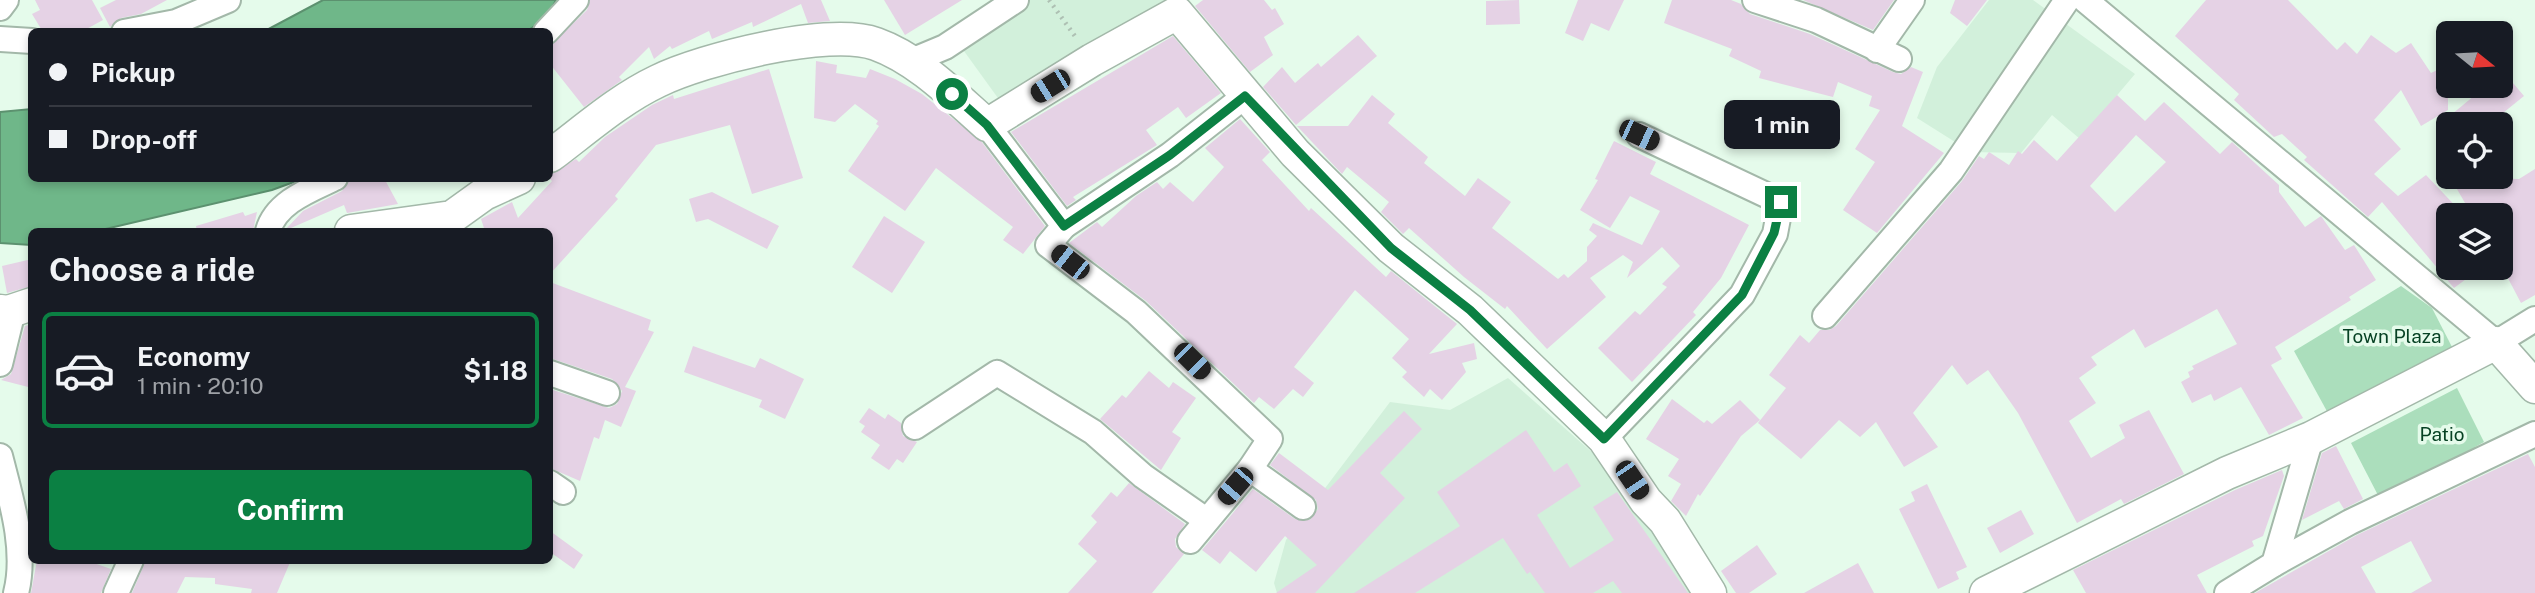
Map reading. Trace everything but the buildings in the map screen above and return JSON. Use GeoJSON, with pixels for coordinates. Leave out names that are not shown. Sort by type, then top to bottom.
{"type":"FeatureCollection","features":[{"type":"Feature","properties":{"kind":"main road"},"geometry":{"type":"LineString","coordinates":[[553,154],[612,108],[660,80],[768,48],[817,41],[860,40],[878,45],[909,62],[987,125],[1183,6],[1245,96],[1391,248],[1470,310],[1604,439],[1646,501],[1665,521],[1710,593]]}},
{"type":"Feature","properties":{"kind":"main road"},"geometry":{"type":"LineString","coordinates":[[394,228],[452,224],[484,194],[510,182]]}},
{"type":"Feature","properties":{"kind":"main road"},"geometry":{"type":"LineString","coordinates":[[1986,593],[2227,473],[2311,438],[2496,343],[2535,387]]}},
{"type":"Feature","properties":{"kind":"street"},"geometry":{"type":"LineString","coordinates":[[0,8],[6,0]]}},
{"type":"Feature","properties":{"kind":"street"},"geometry":{"type":"LineString","coordinates":[[145,28],[176,22],[228,0]]}},
{"type":"Feature","properties":{"kind":"street"},"geometry":{"type":"LineString","coordinates":[[550,28],[576,0]]}},
{"type":"Feature","properties":{"kind":"street"},"geometry":{"type":"LineString","coordinates":[[909,62],[945,47],[1016,0]]}},
{"type":"Feature","properties":{"kind":"street"},"geometry":{"type":"LineString","coordinates":[[1755,0],[1816,20],[1888,54],[1912,0]]}},
{"type":"Feature","properties":{"kind":"street"},"geometry":{"type":"LineString","coordinates":[[1825,316],[1951,171],[2067,0]]}},
{"type":"Feature","properties":{"kind":"street"},"geometry":{"type":"LineString","coordinates":[[2085,0],[2496,343],[2535,319]]}},
{"type":"Feature","properties":{"kind":"street"},"geometry":{"type":"LineString","coordinates":[[0,39],[28,41]]}},
{"type":"Feature","properties":{"kind":"street"},"geometry":{"type":"LineString","coordinates":[[1190,541],[1250,470],[1270,439],[1136,312],[1048,245],[1064,226],[1170,155],[1245,96]]}},
{"type":"Feature","properties":{"kind":"street"},"geometry":{"type":"LineString","coordinates":[[987,125],[1064,226]]}},
{"type":"Feature","properties":{"kind":"street"},"geometry":{"type":"LineString","coordinates":[[1604,439],[1742,295],[1774,233],[1781,202],[1639,135]]}},
{"type":"Feature","properties":{"kind":"street"},"geometry":{"type":"LineString","coordinates":[[269,228],[272,218],[283,206],[328,182]]}},
{"type":"Feature","properties":{"kind":"street"},"geometry":{"type":"LineString","coordinates":[[0,364],[15,309]]}},
{"type":"Feature","properties":{"kind":"street"},"geometry":{"type":"LineString","coordinates":[[915,427],[998,373],[1093,432],[1143,476],[1206,520]]}},
{"type":"Feature","properties":{"kind":"street"},"geometry":{"type":"LineString","coordinates":[[553,374],[607,393]]}},
{"type":"Feature","properties":{"kind":"street"},"geometry":{"type":"LineString","coordinates":[[2227,593],[2350,522],[2535,433]]}},
{"type":"Feature","properties":{"kind":"street"},"geometry":{"type":"LineString","coordinates":[[2274,564],[2311,438]]}},
{"type":"Feature","properties":{"kind":"street"},"geometry":{"type":"LineString","coordinates":[[0,456],[23,509],[12,580]]}},
{"type":"Feature","properties":{"kind":"street"},"geometry":{"type":"LineString","coordinates":[[1250,470],[1303,507]]}},
{"type":"Feature","properties":{"kind":"street"},"geometry":{"type":"LineString","coordinates":[[116,593],[129,564]]}},
{"type":"Feature","properties":{"kind":"path"},"geometry":{"type":"LineString","coordinates":[[1049,0],[1092,60]]}},
{"type":"Feature","properties":{"kind":"shaded area"},"geometry":{"type":"Polygon","coordinates":[[[323,0],[556,0],[547,18],[532,28],[270,28],[323,0]]]}},
{"type":"Feature","properties":{"kind":"shaded area"},"geometry":{"type":"Polygon","coordinates":[[[1019,0],[1173,0],[1003,105],[956,40],[1019,0]]]}},
{"type":"Feature","properties":{"kind":"shaded area"},"geometry":{"type":"Polygon","coordinates":[[[1989,0],[2033,0],[2135,74],[2080,139],[2052,115],[2021,153],[1971,152],[1917,118],[1937,67],[1989,0]]]}},
{"type":"Feature","properties":{"kind":"shaded area"},"geometry":{"type":"Polygon","coordinates":[[[28,109],[28,182],[294,182],[272,190],[110,228],[28,228],[28,245],[0,243],[0,112],[28,109]]]}},
{"type":"Feature","properties":{"kind":"shaded area"},"geometry":{"type":"Polygon","coordinates":[[[1508,378],[1611,469],[1694,593],[1277,593],[1274,583],[1286,540],[1390,402],[1450,410],[1508,378]]]}},
{"type":"Feature","properties":{"kind":"green space","name":"Town Plaza"},"geometry":{"type":"Polygon","coordinates":[[[2401,286],[2432,308],[2452,347],[2329,415],[2294,351],[2401,286]]]}},
{"type":"Feature","properties":{"kind":"green space","name":"Patio"},"geometry":{"type":"Polygon","coordinates":[[[2457,388],[2484,442],[2475,447],[2478,454],[2382,503],[2351,443],[2457,388]]]}},
{"type":"Feature","properties":{"kind":"route"},"geometry":{"type":"LineString","coordinates":[[952,94],[987,125],[1064,226],[1170,155],[1245,96],[1295,152],[1391,248],[1470,310],[1604,439],[1742,295],[1774,233],[1781,202]]}}]}
